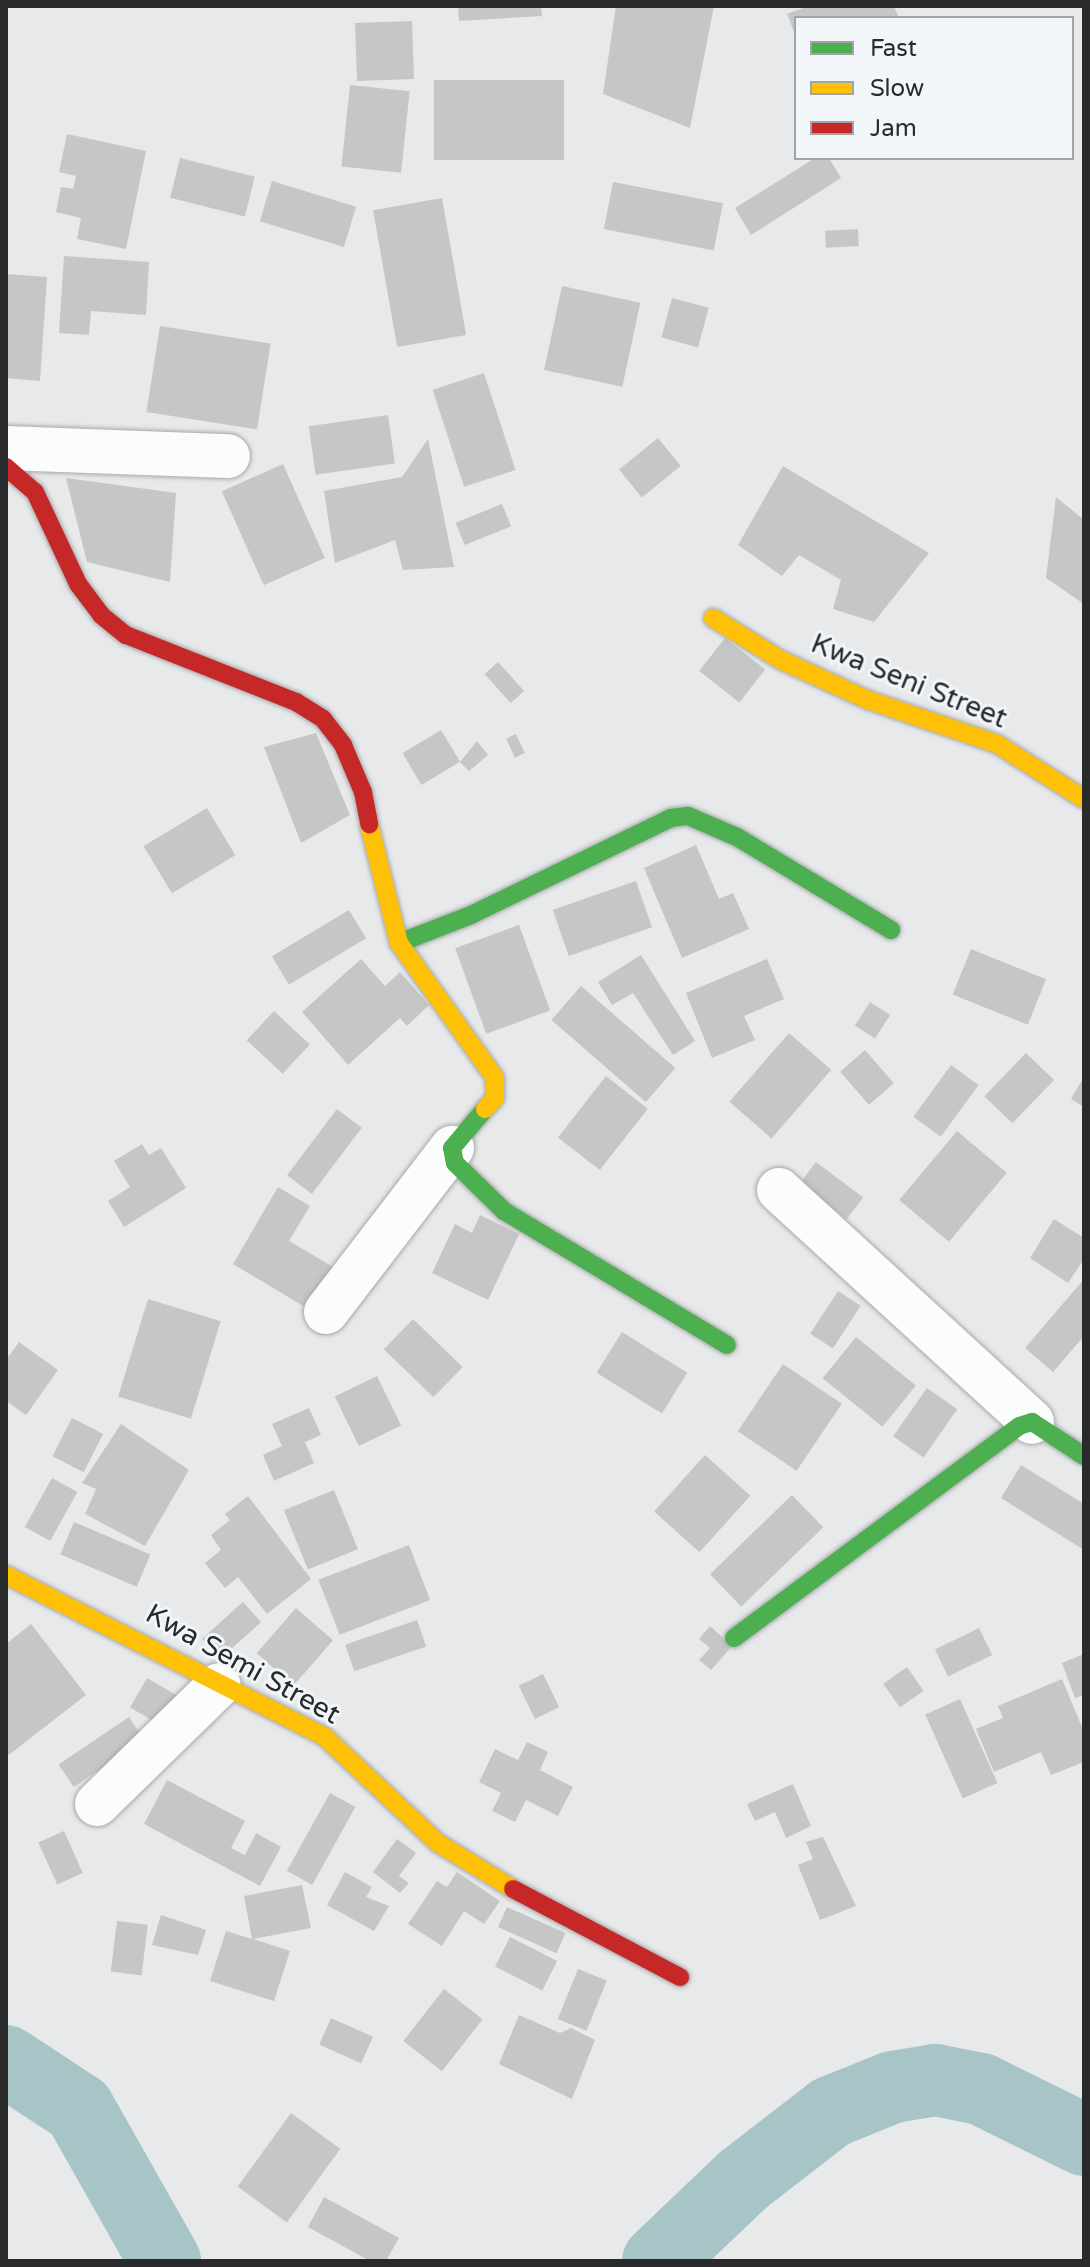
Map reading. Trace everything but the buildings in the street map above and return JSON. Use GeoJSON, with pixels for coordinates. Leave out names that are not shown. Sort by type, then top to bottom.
{"type":"FeatureCollection","features":[{"type":"Feature","properties":{"kind":"street"},"geometry":{"type":"LineString","coordinates":[[6,448],[228,456]]}},
{"type":"Feature","properties":{"kind":"street"},"geometry":{"type":"LineString","coordinates":[[6,467],[35,492],[78,584],[101,615],[126,635],[296,702],[323,719],[343,745],[363,792],[384,899],[399,943],[495,1078],[495,1098],[452,1148],[326,1312]]}},
{"type":"Feature","properties":{"kind":"street","name":"Kwa Seni Street"},"geometry":{"type":"LineString","coordinates":[[713,618],[781,660],[868,700],[997,744],[1084,799]]}},
{"type":"Feature","properties":{"kind":"street"},"geometry":{"type":"LineString","coordinates":[[399,943],[471,915],[671,818],[688,816],[737,837],[891,930]]}},
{"type":"Feature","properties":{"kind":"street"},"geometry":{"type":"LineString","coordinates":[[452,1148],[455,1163],[504,1211],[727,1345]]}},
{"type":"Feature","properties":{"kind":"street"},"geometry":{"type":"LineString","coordinates":[[779,1190],[1032,1422],[1084,1456]]}},
{"type":"Feature","properties":{"kind":"street"},"geometry":{"type":"LineString","coordinates":[[734,1638],[1019,1426],[1032,1422]]}},
{"type":"Feature","properties":{"kind":"street","name":"Kwa Semi Street"},"geometry":{"type":"LineString","coordinates":[[6,1575],[122,1630],[219,1685],[325,1737],[412,1822],[486,1875],[680,1977]]}},
{"type":"Feature","properties":{"kind":"street"},"geometry":{"type":"LineString","coordinates":[[97,1804],[219,1685]]}},
{"type":"Feature","properties":{"kind":"waterway"},"geometry":{"type":"LineString","coordinates":[[6,2061],[79,2109],[165,2261]]}},
{"type":"Feature","properties":{"kind":"waterway"},"geometry":{"type":"LineString","coordinates":[[658,2261],[743,2180],[831,2112],[893,2087],[935,2080],[981,2089],[1084,2140]]}},
{"type":"Feature","properties":{"kind":"traffic: fast"},"geometry":{"type":"LineString","coordinates":[[399,943],[471,915],[671,818],[688,816],[737,837],[891,930]]}},
{"type":"Feature","properties":{"kind":"traffic: fast"},"geometry":{"type":"LineString","coordinates":[[485,1109],[452,1148],[455,1163],[504,1211],[727,1345]]}},
{"type":"Feature","properties":{"kind":"traffic: fast"},"geometry":{"type":"LineString","coordinates":[[734,1638],[1019,1426],[1032,1422],[1084,1456]]}},
{"type":"Feature","properties":{"kind":"traffic: slow"},"geometry":{"type":"LineString","coordinates":[[713,618],[781,660],[868,700],[997,744],[1084,799]]}},
{"type":"Feature","properties":{"kind":"traffic: slow"},"geometry":{"type":"LineString","coordinates":[[369,824],[399,943],[495,1078],[495,1098],[485,1109]]}},
{"type":"Feature","properties":{"kind":"traffic: slow"},"geometry":{"type":"LineString","coordinates":[[6,1575],[325,1737],[438,1843],[513,1889]]}},
{"type":"Feature","properties":{"kind":"traffic: jam"},"geometry":{"type":"LineString","coordinates":[[6,467],[35,492],[78,584],[101,615],[126,635],[296,702],[323,719],[343,745],[363,792],[369,824]]}},
{"type":"Feature","properties":{"kind":"traffic: jam"},"geometry":{"type":"LineString","coordinates":[[513,1889],[680,1977]]}}]}
